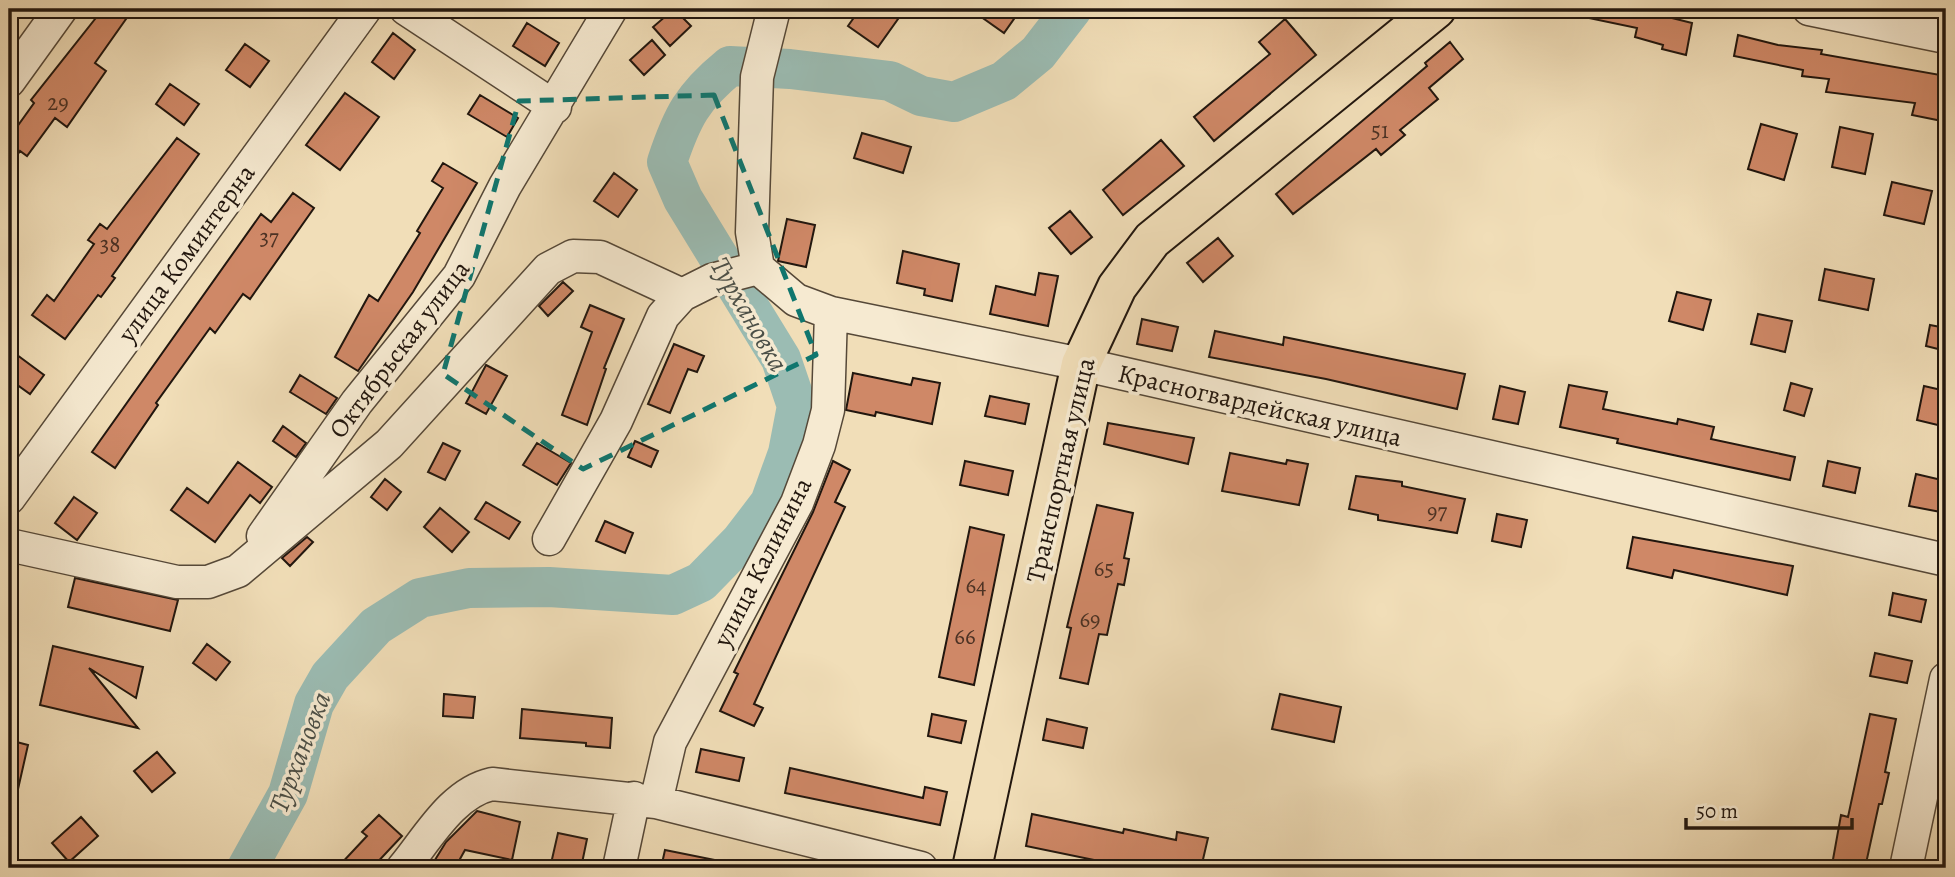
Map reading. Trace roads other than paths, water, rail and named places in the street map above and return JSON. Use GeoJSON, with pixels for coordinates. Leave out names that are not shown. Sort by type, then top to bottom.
{"type":"FeatureCollection","features":[{"type":"Feature","properties":{"kind":"main road","name":"Транспортная улица"},"geometry":{"type":"LineString","coordinates":[[972,868],[1081,364],[1116,288],[1152,240],[1436,9]]}},
{"type":"Feature","properties":{"kind":"street"},"geometry":{"type":"LineString","coordinates":[[9,81],[61,9]]}},
{"type":"Feature","properties":{"kind":"street","name":"улица Коминтерна"},"geometry":{"type":"LineString","coordinates":[[10,505],[365,9]]}},
{"type":"Feature","properties":{"kind":"street"},"geometry":{"type":"LineString","coordinates":[[406,9],[555,107]]}},
{"type":"Feature","properties":{"kind":"street","name":"Октябрьская улица"},"geometry":{"type":"LineString","coordinates":[[238,571],[357,402],[459,276],[505,186],[555,107],[611,9]]}},
{"type":"Feature","properties":{"kind":"street"},"geometry":{"type":"LineString","coordinates":[[549,539],[616,421],[663,316],[682,295],[712,281],[758,268],[752,232],[757,77],[774,9]]}},
{"type":"Feature","properties":{"kind":"street"},"geometry":{"type":"LineString","coordinates":[[1809,9],[1946,37]]}},
{"type":"Feature","properties":{"kind":"street"},"geometry":{"type":"LineString","coordinates":[[9,545],[177,582],[208,583],[238,571],[389,444],[548,269],[573,256],[600,257],[682,295]]}},
{"type":"Feature","properties":{"kind":"street","name":"Красногвардейская улица"},"geometry":{"type":"LineString","coordinates":[[758,268],[796,300],[831,313],[1081,364],[1946,560]]}},
{"type":"Feature","properties":{"kind":"street","name":"улица Калинина"},"geometry":{"type":"LineString","coordinates":[[619,868],[670,742],[797,503],[819,445],[828,410],[831,313]]}},
{"type":"Feature","properties":{"kind":"street"},"geometry":{"type":"LineString","coordinates":[[1906,868],[1946,679]]}},
{"type":"Feature","properties":{"kind":"street"},"geometry":{"type":"LineString","coordinates":[[403,868],[461,798],[475,788],[492,785],[645,800],[921,868]]}},
{"type":"Feature","properties":{"kind":"waterway","name":"Турхановка"},"geometry":{"type":"LineString","coordinates":[[247,868],[288,794],[314,704],[330,676],[376,626],[420,598],[469,588],[549,587],[673,595],[701,582],[741,541],[770,503],[788,453],[797,406],[781,359],[683,199],[667,162],[684,120],[706,88],[730,66],[790,69],[890,81],[921,96],[954,102],[1004,81],[1038,53],[1072,9]]}}]}
